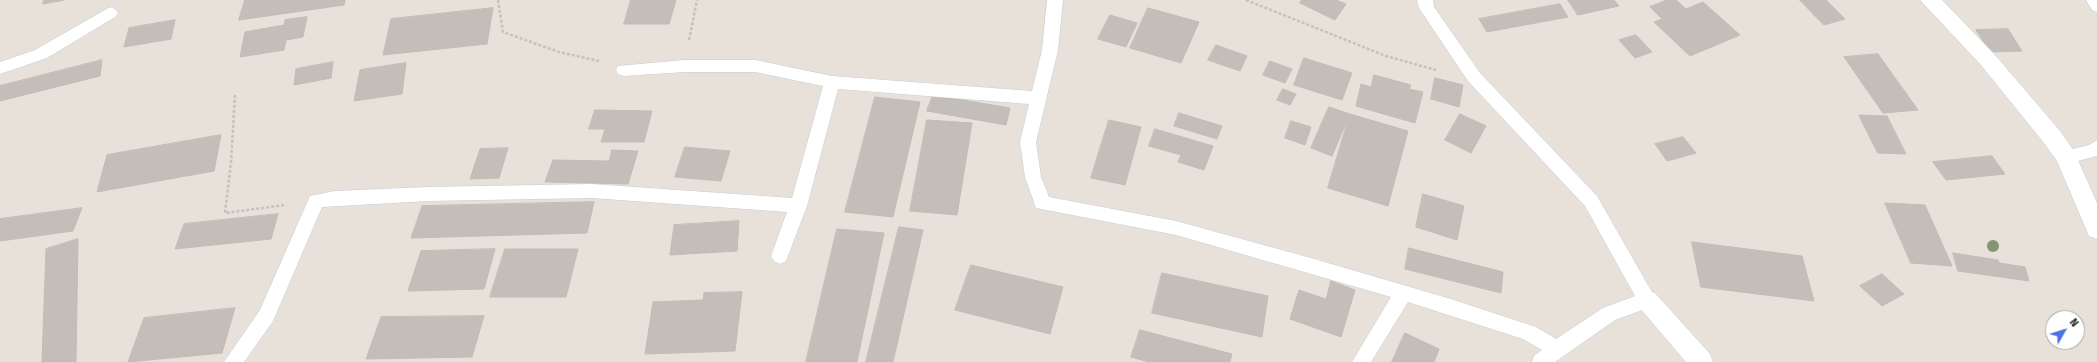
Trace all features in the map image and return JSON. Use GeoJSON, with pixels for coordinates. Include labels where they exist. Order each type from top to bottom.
{"type":"FeatureCollection","features":[{"type":"Feature","properties":{"kind":"street"},"geometry":{"type":"LineString","coordinates":[[1930,0],[1988,60],[2066,157],[2097,229]]}},
{"type":"Feature","properties":{"kind":"street"},"geometry":{"type":"LineString","coordinates":[[1647,300],[1702,362]]}},
{"type":"Feature","properties":{"kind":"lane"},"geometry":{"type":"LineString","coordinates":[[1055,0],[1050,50],[1028,142],[1033,177],[1042,203],[1176,228],[1404,293],[1529,333],[1557,349]]}},
{"type":"Feature","properties":{"kind":"lane"},"geometry":{"type":"LineString","coordinates":[[1424,0],[1427,8],[1474,77],[1591,201],[1647,300],[1609,314],[1557,349],[1541,362]]}},
{"type":"Feature","properties":{"kind":"lane"},"geometry":{"type":"LineString","coordinates":[[2094,0],[2097,6]]}},
{"type":"Feature","properties":{"kind":"lane"},"geometry":{"type":"LineString","coordinates":[[0,68],[41,54],[110,13]]}},
{"type":"Feature","properties":{"kind":"lane"},"geometry":{"type":"LineString","coordinates":[[624,70],[684,66],[755,66],[832,82],[1038,98]]}},
{"type":"Feature","properties":{"kind":"lane"},"geometry":{"type":"LineString","coordinates":[[780,256],[798,206],[832,82]]}},
{"type":"Feature","properties":{"kind":"lane"},"geometry":{"type":"LineString","coordinates":[[2066,157],[2094,150],[2097,147]]}},
{"type":"Feature","properties":{"kind":"lane"},"geometry":{"type":"LineString","coordinates":[[233,362],[267,315],[316,201],[335,198],[428,194],[592,191],[798,206]]}},
{"type":"Feature","properties":{"kind":"lane"},"geometry":{"type":"LineString","coordinates":[[1361,362],[1404,293]]}},
{"type":"Feature","properties":{"kind":"path"},"geometry":{"type":"LineString","coordinates":[[498,0],[503,32],[559,52],[613,64],[624,70]]}},
{"type":"Feature","properties":{"kind":"path"},"geometry":{"type":"LineString","coordinates":[[684,66],[697,0]]}},
{"type":"Feature","properties":{"kind":"path"},"geometry":{"type":"LineString","coordinates":[[1246,0],[1273,9],[1352,44],[1382,55],[1413,65],[1474,77]]}},
{"type":"Feature","properties":{"kind":"path"},"geometry":{"type":"LineString","coordinates":[[235,95],[231,162],[225,213],[316,201]]}},
{"type":"Feature","properties":{"kind":"building"},"geometry":{"type":"Polygon","coordinates":[[[44,0],[64,0],[43,4],[44,0]]]}},
{"type":"Feature","properties":{"kind":"building"},"geometry":{"type":"Polygon","coordinates":[[[245,0],[345,0],[344,5],[239,20],[245,0]]]}},
{"type":"Feature","properties":{"kind":"building"},"geometry":{"type":"Polygon","coordinates":[[[631,0],[676,0],[669,24],[624,24],[631,0]]]}},
{"type":"Feature","properties":{"kind":"building"},"geometry":{"type":"Polygon","coordinates":[[[1302,0],[1336,0],[1346,4],[1335,20],[1300,3],[1302,0]]]}},
{"type":"Feature","properties":{"kind":"building"},"geometry":{"type":"Polygon","coordinates":[[[1568,0],[1614,0],[1619,6],[1578,15],[1568,0]]]}},
{"type":"Feature","properties":{"kind":"building"},"geometry":{"type":"Polygon","coordinates":[[[1667,0],[1676,0],[1686,9],[1703,2],[1740,35],[1690,56],[1654,22],[1662,19],[1650,7],[1667,0]]]}},
{"type":"Feature","properties":{"kind":"building"},"geometry":{"type":"Polygon","coordinates":[[[1800,0],[1826,0],[1845,19],[1824,25],[1800,0]]]}},
{"type":"Feature","properties":{"kind":"building"},"geometry":{"type":"Polygon","coordinates":[[[1560,4],[1568,17],[1487,32],[1479,19],[1560,4]]]}},
{"type":"Feature","properties":{"kind":"building"},"geometry":{"type":"Polygon","coordinates":[[[493,8],[487,44],[383,55],[391,19],[493,8]]]}},
{"type":"Feature","properties":{"kind":"building"},"geometry":{"type":"Polygon","coordinates":[[[1148,8],[1199,22],[1181,63],[1130,48],[1148,8]]]}},
{"type":"Feature","properties":{"kind":"building"},"geometry":{"type":"Polygon","coordinates":[[[1110,15],[1137,23],[1126,47],[1098,39],[1110,15]]]}},
{"type":"Feature","properties":{"kind":"building"},"geometry":{"type":"Polygon","coordinates":[[[307,17],[303,37],[286,40],[284,50],[240,57],[245,32],[284,25],[285,20],[307,17]]]}},
{"type":"Feature","properties":{"kind":"building"},"geometry":{"type":"Polygon","coordinates":[[[175,20],[171,39],[124,47],[129,28],[175,20]]]}},
{"type":"Feature","properties":{"kind":"building"},"geometry":{"type":"Polygon","coordinates":[[[2008,29],[2022,51],[1990,52],[1976,30],[2008,29]]]}},
{"type":"Feature","properties":{"kind":"building"},"geometry":{"type":"Polygon","coordinates":[[[1636,35],[1652,52],[1635,58],[1619,40],[1636,35]]]}},
{"type":"Feature","properties":{"kind":"building"},"geometry":{"type":"Polygon","coordinates":[[[1216,45],[1247,56],[1240,71],[1208,60],[1216,45]]]}},
{"type":"Feature","properties":{"kind":"building"},"geometry":{"type":"Polygon","coordinates":[[[1878,54],[1918,110],[1883,113],[1844,57],[1878,54]]]}},
{"type":"Feature","properties":{"kind":"building"},"geometry":{"type":"Polygon","coordinates":[[[1304,58],[1352,73],[1342,100],[1294,85],[1304,58]]]}},
{"type":"Feature","properties":{"kind":"building"},"geometry":{"type":"Polygon","coordinates":[[[102,60],[100,76],[0,101],[0,86],[102,60]]]}},
{"type":"Feature","properties":{"kind":"building"},"geometry":{"type":"Polygon","coordinates":[[[1270,61],[1292,69],[1285,83],[1263,75],[1270,61]]]}},
{"type":"Feature","properties":{"kind":"building"},"geometry":{"type":"Polygon","coordinates":[[[333,62],[331,78],[294,85],[296,69],[333,62]]]}},
{"type":"Feature","properties":{"kind":"building"},"geometry":{"type":"Polygon","coordinates":[[[406,63],[402,94],[354,101],[360,70],[406,63]]]}},
{"type":"Feature","properties":{"kind":"building"},"geometry":{"type":"Polygon","coordinates":[[[1374,75],[1411,85],[1409,89],[1423,92],[1415,123],[1356,106],[1361,84],[1371,87],[1374,75]]]}},
{"type":"Feature","properties":{"kind":"building"},"geometry":{"type":"Polygon","coordinates":[[[1435,78],[1463,85],[1459,107],[1431,99],[1435,78]]]}},
{"type":"Feature","properties":{"kind":"building"},"geometry":{"type":"Polygon","coordinates":[[[1283,89],[1296,94],[1290,105],[1277,100],[1283,89]]]}},
{"type":"Feature","properties":{"kind":"building"},"geometry":{"type":"Polygon","coordinates":[[[933,95],[1010,108],[1006,125],[927,111],[933,95]]]}},
{"type":"Feature","properties":{"kind":"building"},"geometry":{"type":"Polygon","coordinates":[[[875,97],[920,102],[893,217],[845,212],[875,97]]]}},
{"type":"Feature","properties":{"kind":"building"},"geometry":{"type":"Polygon","coordinates":[[[1329,107],[1350,114],[1332,156],[1311,148],[1329,107]]]}},
{"type":"Feature","properties":{"kind":"building"},"geometry":{"type":"Polygon","coordinates":[[[595,110],[652,111],[644,142],[601,142],[605,129],[589,129],[595,110]]]}},
{"type":"Feature","properties":{"kind":"building"},"geometry":{"type":"Polygon","coordinates":[[[1179,113],[1222,126],[1217,139],[1174,126],[1179,113]]]}},
{"type":"Feature","properties":{"kind":"building"},"geometry":{"type":"Polygon","coordinates":[[[1350,114],[1408,131],[1388,206],[1328,188],[1350,114]]]}},
{"type":"Feature","properties":{"kind":"building"},"geometry":{"type":"Polygon","coordinates":[[[1460,114],[1486,126],[1471,153],[1445,140],[1460,114]]]}},
{"type":"Feature","properties":{"kind":"building"},"geometry":{"type":"Polygon","coordinates":[[[1859,115],[1887,116],[1906,154],[1878,153],[1859,115]]]}},
{"type":"Feature","properties":{"kind":"building"},"geometry":{"type":"Polygon","coordinates":[[[927,120],[972,123],[957,215],[910,211],[927,120]]]}},
{"type":"Feature","properties":{"kind":"building"},"geometry":{"type":"Polygon","coordinates":[[[1109,120],[1141,127],[1125,185],[1091,178],[1109,120]]]}},
{"type":"Feature","properties":{"kind":"building"},"geometry":{"type":"Polygon","coordinates":[[[1291,121],[1311,127],[1305,145],[1285,138],[1291,121]]]}},
{"type":"Feature","properties":{"kind":"building"},"geometry":{"type":"Polygon","coordinates":[[[1155,129],[1213,146],[1204,170],[1178,162],[1181,155],[1149,146],[1155,129]]]}},
{"type":"Feature","properties":{"kind":"building"},"geometry":{"type":"Polygon","coordinates":[[[221,135],[214,171],[97,192],[107,155],[221,135]]]}},
{"type":"Feature","properties":{"kind":"building"},"geometry":{"type":"Polygon","coordinates":[[[1683,137],[1696,153],[1667,161],[1655,144],[1683,137]]]}},
{"type":"Feature","properties":{"kind":"building"},"geometry":{"type":"Polygon","coordinates":[[[685,147],[730,151],[721,181],[675,177],[685,147]]]}},
{"type":"Feature","properties":{"kind":"building"},"geometry":{"type":"Polygon","coordinates":[[[508,148],[499,178],[470,179],[480,149],[508,148]]]}},
{"type":"Feature","properties":{"kind":"building"},"geometry":{"type":"Polygon","coordinates":[[[612,150],[638,151],[628,184],[545,182],[553,160],[609,161],[612,150]]]}},
{"type":"Feature","properties":{"kind":"building"},"geometry":{"type":"Polygon","coordinates":[[[1992,156],[2005,174],[1946,180],[1933,162],[1992,156]]]}},
{"type":"Feature","properties":{"kind":"building"},"geometry":{"type":"Polygon","coordinates":[[[1423,194],[1464,206],[1457,240],[1416,227],[1423,194]]]}},
{"type":"Feature","properties":{"kind":"building"},"geometry":{"type":"Polygon","coordinates":[[[594,202],[587,233],[411,238],[422,206],[594,202]]]}},
{"type":"Feature","properties":{"kind":"building"},"geometry":{"type":"Polygon","coordinates":[[[1885,203],[1925,205],[1952,266],[1911,263],[1885,203]]]}},
{"type":"Feature","properties":{"kind":"building"},"geometry":{"type":"Polygon","coordinates":[[[82,208],[73,231],[0,241],[0,219],[82,208]]]}},
{"type":"Feature","properties":{"kind":"building"},"geometry":{"type":"Polygon","coordinates":[[[278,214],[271,239],[175,249],[184,224],[278,214]]]}},
{"type":"Feature","properties":{"kind":"building"},"geometry":{"type":"Polygon","coordinates":[[[739,221],[737,251],[670,255],[674,225],[739,221]]]}},
{"type":"Feature","properties":{"kind":"building"},"geometry":{"type":"Polygon","coordinates":[[[899,227],[923,230],[893,362],[866,362],[899,227]]]}},
{"type":"Feature","properties":{"kind":"building"},"geometry":{"type":"Polygon","coordinates":[[[837,229],[884,233],[857,362],[806,362],[837,229]]]}},
{"type":"Feature","properties":{"kind":"building"},"geometry":{"type":"Polygon","coordinates":[[[78,239],[76,362],[42,362],[46,249],[78,239]]]}},
{"type":"Feature","properties":{"kind":"building"},"geometry":{"type":"Polygon","coordinates":[[[1692,242],[1802,256],[1814,301],[1701,287],[1692,242]]]}},
{"type":"Feature","properties":{"kind":"building"},"geometry":{"type":"Polygon","coordinates":[[[1409,248],[1503,272],[1501,293],[1405,269],[1409,248]]]}},
{"type":"Feature","properties":{"kind":"building"},"geometry":{"type":"Polygon","coordinates":[[[495,249],[484,289],[408,291],[421,251],[495,249]]]}},
{"type":"Feature","properties":{"kind":"building"},"geometry":{"type":"Polygon","coordinates":[[[505,249],[578,249],[566,297],[490,297],[505,249]]]}},
{"type":"Feature","properties":{"kind":"building"},"geometry":{"type":"Polygon","coordinates":[[[1953,253],[1998,260],[1999,263],[2025,267],[2029,281],[1958,271],[1953,253]]]}},
{"type":"Feature","properties":{"kind":"building"},"geometry":{"type":"Polygon","coordinates":[[[971,265],[1063,287],[1050,334],[955,310],[971,265]]]}},
{"type":"Feature","properties":{"kind":"building"},"geometry":{"type":"Polygon","coordinates":[[[1162,273],[1268,296],[1262,337],[1152,313],[1162,273]]]}},
{"type":"Feature","properties":{"kind":"building"},"geometry":{"type":"Polygon","coordinates":[[[1882,274],[1904,294],[1882,306],[1860,286],[1882,274]]]}},
{"type":"Feature","properties":{"kind":"building"},"geometry":{"type":"Polygon","coordinates":[[[1331,281],[1355,290],[1341,337],[1290,319],[1299,290],[1326,299],[1331,281]]]}},
{"type":"Feature","properties":{"kind":"building"},"geometry":{"type":"Polygon","coordinates":[[[742,292],[735,351],[645,354],[653,302],[703,300],[704,293],[742,292]]]}},
{"type":"Feature","properties":{"kind":"building"},"geometry":{"type":"Polygon","coordinates":[[[235,308],[222,353],[128,362],[144,318],[235,308]]]}},
{"type":"Feature","properties":{"kind":"building"},"geometry":{"type":"Polygon","coordinates":[[[484,316],[472,357],[366,359],[381,317],[484,316]]]}},
{"type":"Feature","properties":{"kind":"building"},"geometry":{"type":"Polygon","coordinates":[[[1140,330],[1232,354],[1230,362],[1149,362],[1131,357],[1140,330]]]}},
{"type":"Feature","properties":{"kind":"building"},"geometry":{"type":"Polygon","coordinates":[[[1405,333],[1439,349],[1434,362],[1392,362],[1405,333]]]}}]}
